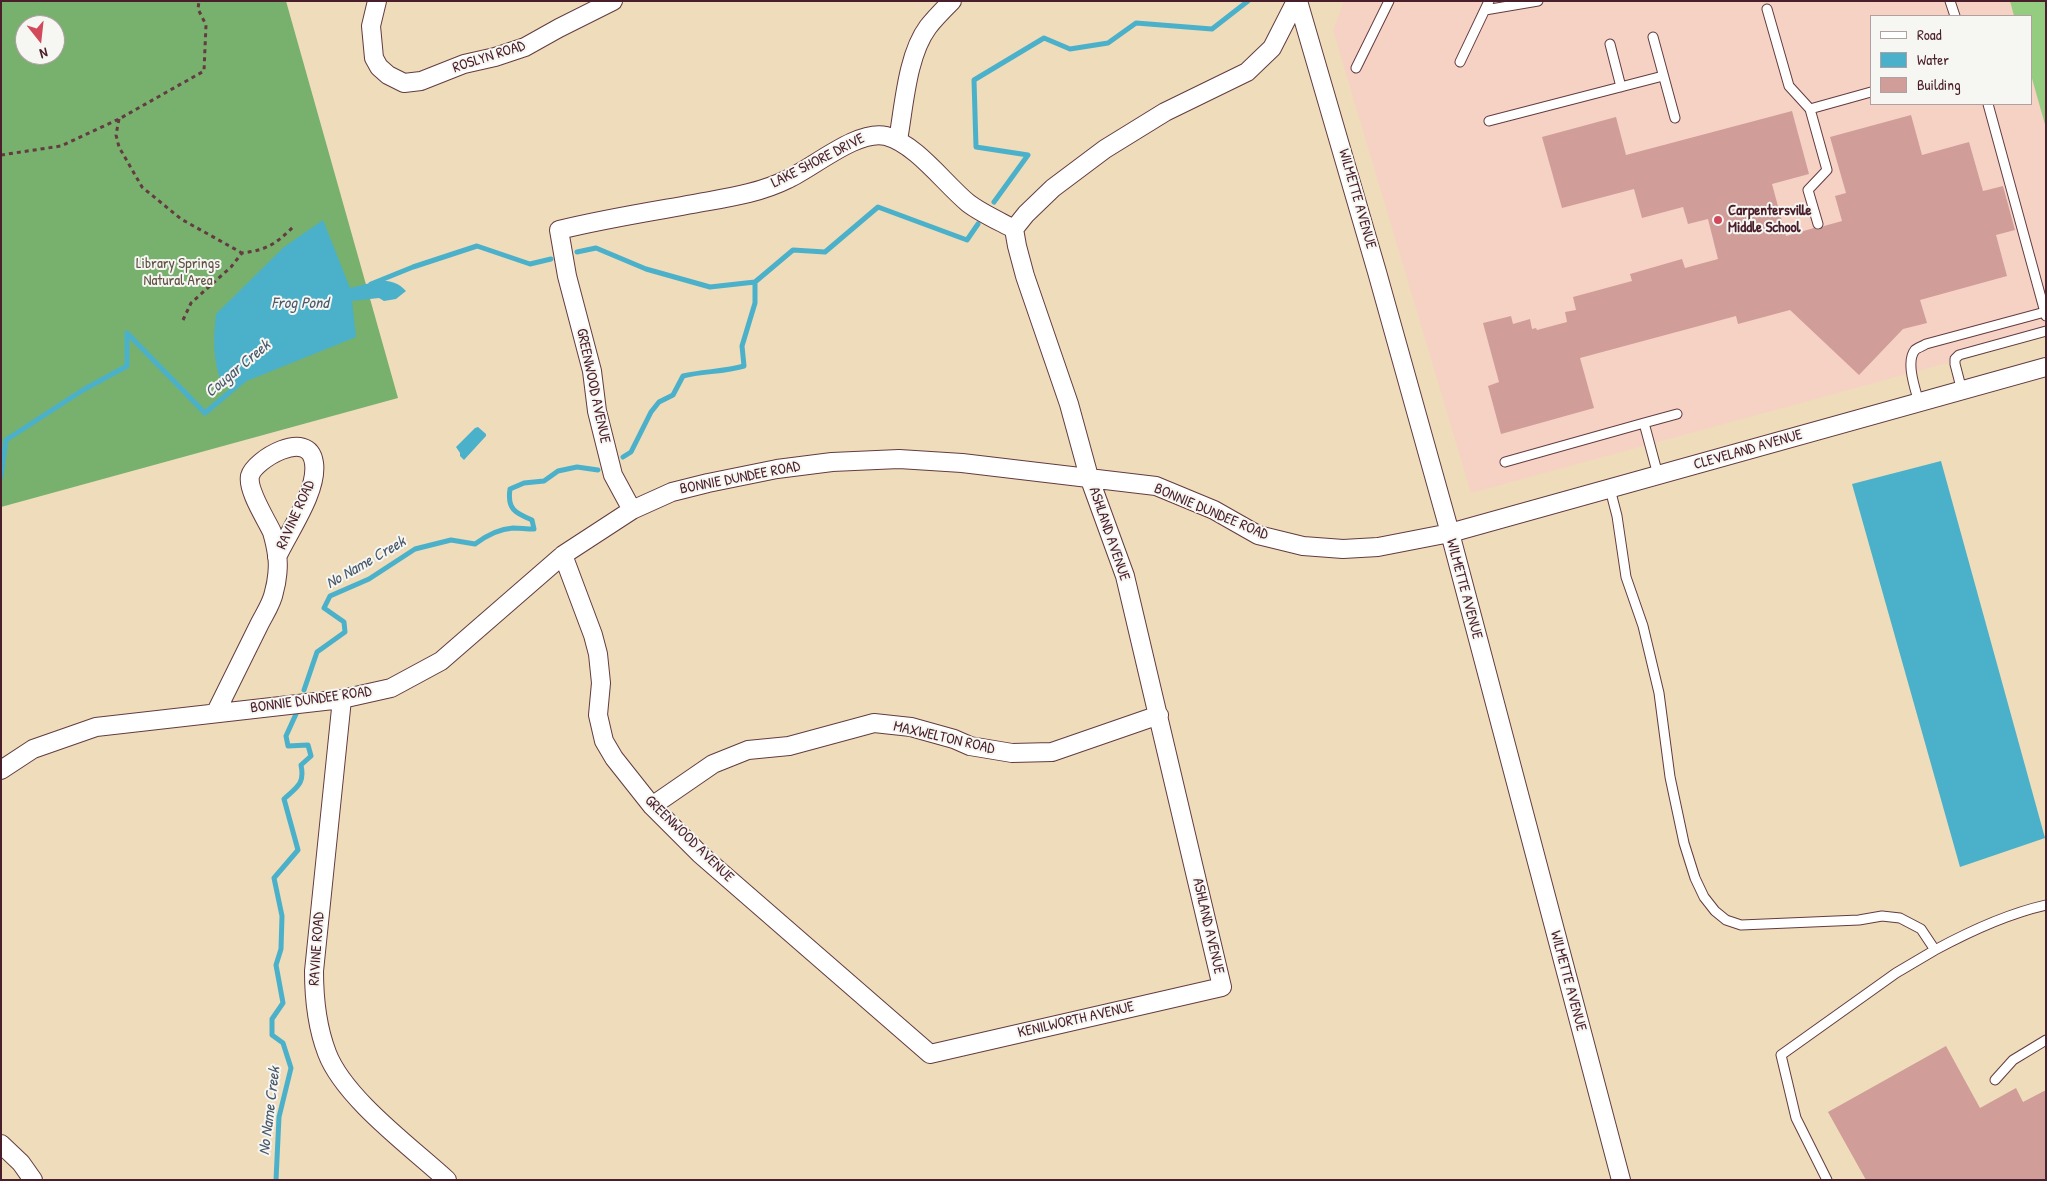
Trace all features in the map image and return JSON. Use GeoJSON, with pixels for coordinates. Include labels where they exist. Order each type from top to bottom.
{"type":"FeatureCollection","features":[{"type":"Feature","properties":{"kind":"street","name":"ROSLYN ROAD"},"geometry":{"type":"LineString","coordinates":[[377,1],[370,26],[374,58],[379,67],[388,75],[404,83],[421,81],[464,64],[518,50],[613,1]]}},
{"type":"Feature","properties":{"kind":"street"},"geometry":{"type":"LineString","coordinates":[[952,1],[927,28],[917,49],[910,74],[898,140],[940,174],[969,204],[1014,229],[1026,214],[1053,188],[1105,149],[1165,112],[1247,72],[1272,48],[1297,1]]}},
{"type":"Feature","properties":{"kind":"street","name":"WILMETTE AVENUE"},"geometry":{"type":"LineString","coordinates":[[1297,1],[1369,243],[1450,533],[1621,1180]]}},
{"type":"Feature","properties":{"kind":"street","name":"LAKE SHORE DRIVE"},"geometry":{"type":"LineString","coordinates":[[559,230],[594,221],[750,194],[787,180],[852,142],[868,135],[885,136],[898,140]]}},
{"type":"Feature","properties":{"kind":"street","name":"ASHLAND AVENUE"},"geometry":{"type":"LineString","coordinates":[[1014,229],[1025,276],[1069,404],[1089,477],[1125,576],[1222,987]]}},
{"type":"Feature","properties":{"kind":"street","name":"GREENWOOD AVENUE"},"geometry":{"type":"LineString","coordinates":[[559,230],[567,276],[592,371],[597,411],[613,475],[632,510]]}},
{"type":"Feature","properties":{"kind":"street","name":"CLEVELAND AVENUE"},"geometry":{"type":"LineString","coordinates":[[1450,533],[2046,367]]}},
{"type":"Feature","properties":{"kind":"street","name":"RAVINE ROAD"},"geometry":{"type":"LineString","coordinates":[[216,712],[274,594],[277,557],[273,534],[252,489],[250,476],[257,465],[287,448],[304,447],[310,452],[314,460],[315,472],[312,487],[277,557]]}},
{"type":"Feature","properties":{"kind":"street","name":"BONNIE DUNDEE ROAD"},"geometry":{"type":"LineString","coordinates":[[1,770],[33,749],[96,727],[342,699],[391,688],[417,676],[441,661],[563,555],[632,510],[672,492],[708,482],[777,469],[832,462],[899,459],[962,463],[1156,486],[1214,510],[1258,535],[1303,546],[1342,549],[1378,547],[1450,533]]}},
{"type":"Feature","properties":{"kind":"street","name":"GREENWOOD AVENUE"},"geometry":{"type":"LineString","coordinates":[[563,555],[593,634],[598,654],[601,683],[598,715],[604,741],[614,758],[652,806],[700,854],[930,1054]]}},
{"type":"Feature","properties":{"kind":"street","name":"RAVINE ROAD"},"geometry":{"type":"LineString","coordinates":[[342,699],[314,971],[314,1002],[327,1054],[344,1084],[370,1111],[447,1180]]}},
{"type":"Feature","properties":{"kind":"street","name":"MAXWELTON ROAD"},"geometry":{"type":"LineString","coordinates":[[652,806],[714,764],[748,750],[789,746],[874,723],[911,727],[954,739],[970,746],[1012,753],[1052,752],[1159,714]]}},
{"type":"Feature","properties":{"kind":"street","name":"KENILWORTH AVENUE"},"geometry":{"type":"LineString","coordinates":[[930,1054],[1222,987]]}},
{"type":"Feature","properties":{"kind":"street"},"geometry":{"type":"LineString","coordinates":[[1,1144],[21,1163],[33,1180]]}},
{"type":"Feature","properties":{"kind":"lane"},"geometry":{"type":"LineString","coordinates":[[1356,68],[1389,1]]}},
{"type":"Feature","properties":{"kind":"lane"},"geometry":{"type":"LineString","coordinates":[[1460,62],[1487,6],[1538,1]]}},
{"type":"Feature","properties":{"kind":"lane"},"geometry":{"type":"LineString","coordinates":[[1950,1],[1955,15]]}},
{"type":"Feature","properties":{"kind":"lane"},"geometry":{"type":"LineString","coordinates":[[1767,9],[1789,86],[1810,109],[1827,170],[1808,190],[1818,224]]}},
{"type":"Feature","properties":{"kind":"lane"},"geometry":{"type":"LineString","coordinates":[[1653,37],[1675,118]]}},
{"type":"Feature","properties":{"kind":"lane"},"geometry":{"type":"LineString","coordinates":[[1610,44],[1621,86]]}},
{"type":"Feature","properties":{"kind":"lane"},"geometry":{"type":"LineString","coordinates":[[1490,121],[1663,76]]}},
{"type":"Feature","properties":{"kind":"lane"},"geometry":{"type":"LineString","coordinates":[[1810,109],[1870,92]]}},
{"type":"Feature","properties":{"kind":"lane"},"geometry":{"type":"LineString","coordinates":[[1919,403],[1911,369],[1911,358],[1915,350],[1926,344],[2045,314],[1988,105]]}},
{"type":"Feature","properties":{"kind":"lane"},"geometry":{"type":"LineString","coordinates":[[1962,391],[1955,364],[1955,359],[1959,355],[2046,331]]}},
{"type":"Feature","properties":{"kind":"lane"},"geometry":{"type":"LineString","coordinates":[[1505,462],[1677,414]]}},
{"type":"Feature","properties":{"kind":"lane"},"geometry":{"type":"LineString","coordinates":[[1644,423],[1658,475]]}},
{"type":"Feature","properties":{"kind":"lane"},"geometry":{"type":"LineString","coordinates":[[1610,489],[1617,516],[1626,577],[1643,626],[1659,693],[1670,777],[1684,843],[1695,878],[1710,904],[1726,920],[1741,925],[1859,920],[1882,916],[1900,918],[1921,929],[1935,950]]}},
{"type":"Feature","properties":{"kind":"lane"},"geometry":{"type":"LineString","coordinates":[[1827,1180],[1796,1118],[1781,1055],[1896,973],[1970,930],[2032,908],[2046,905]]}},
{"type":"Feature","properties":{"kind":"lane"},"geometry":{"type":"LineString","coordinates":[[1994,1080],[2013,1060],[2046,1040]]}},
{"type":"Feature","properties":{"kind":"path"},"geometry":{"type":"LineString","coordinates":[[1,155],[61,146],[119,119],[204,71],[206,25],[198,9],[199,1]]}},
{"type":"Feature","properties":{"kind":"path"},"geometry":{"type":"LineString","coordinates":[[119,119],[116,135],[119,147],[142,187],[181,220],[242,253],[262,250],[276,243],[295,225]]}},
{"type":"Feature","properties":{"kind":"path"},"geometry":{"type":"LineString","coordinates":[[183,320],[191,303],[231,267],[242,253]]}},
{"type":"Feature","properties":{"kind":"shaded area","name":"Carpentersville Middle School"},"geometry":{"type":"Polygon","coordinates":[[[1344,1],[2046,1],[2046,336],[1471,493],[1333,30],[1344,1]]]}},
{"type":"Feature","properties":{"kind":"green space","name":"Library Springs Natural Area"},"geometry":{"type":"Polygon","coordinates":[[[1,1],[286,1],[398,398],[1,507],[1,1]]]}},
{"type":"Feature","properties":{"kind":"green space"},"geometry":{"type":"Polygon","coordinates":[[[2010,1],[2046,1],[2046,128],[2032,79],[2032,15],[2014,15],[2010,1]]]}},
{"type":"Feature","properties":{"kind":"water","name":"Frog Pond"},"geometry":{"type":"Polygon","coordinates":[[[323,220],[350,288],[372,282],[387,281],[393,282],[406,291],[396,299],[384,301],[379,298],[352,301],[356,337],[232,387],[222,386],[214,350],[216,314],[284,247],[323,220]]]}},
{"type":"Feature","properties":{"kind":"water"},"geometry":{"type":"Polygon","coordinates":[[[478,427],[486,436],[464,460],[456,447],[478,427]]]}},
{"type":"Feature","properties":{"kind":"water"},"geometry":{"type":"Polygon","coordinates":[[[1941,461],[2045,838],[1960,867],[1852,484],[1941,461]]]}},
{"type":"Feature","properties":{"kind":"building"},"geometry":{"type":"Polygon","coordinates":[[[1792,111],[1809,174],[1772,184],[1786,236],[1814,228],[1819,230],[1824,226],[1842,221],[1835,196],[1846,193],[1830,137],[1911,115],[1922,155],[1969,142],[1983,191],[2003,186],[2015,230],[1996,235],[2007,276],[1920,300],[1927,323],[1903,329],[1859,375],[1790,310],[1738,324],[1736,316],[1580,358],[1594,408],[1501,434],[1488,386],[1499,382],[1483,323],[1511,316],[1513,324],[1530,319],[1532,329],[1536,328],[1537,330],[1567,322],[1565,312],[1576,310],[1573,297],[1632,281],[1630,274],[1682,259],[1685,268],[1718,259],[1708,219],[1688,224],[1683,207],[1642,218],[1634,189],[1562,208],[1542,137],[1616,117],[1626,155],[1792,111]]]}},
{"type":"Feature","properties":{"kind":"building"},"geometry":{"type":"Polygon","coordinates":[[[1946,1046],[1980,1108],[2016,1088],[2023,1102],[2046,1090],[2046,1180],[1866,1180],[1828,1112],[1946,1046]]]}},
{"type":"Feature","properties":{"kind":"waterway"},"geometry":{"type":"LineString","coordinates":[[994,202],[1028,155],[976,147],[974,80],[1044,38],[1070,49],[1108,43],[1136,23],[1212,29],[1248,1]]}},
{"type":"Feature","properties":{"kind":"waterway"},"geometry":{"type":"LineString","coordinates":[[577,252],[596,248],[646,269],[710,287],[755,282],[793,250],[825,252],[878,207],[967,240],[978,224]]}},
{"type":"Feature","properties":{"kind":"waterway","name":"Cougar Creek"},"geometry":{"type":"LineString","coordinates":[[371,284],[413,267],[477,246],[530,264],[551,259]]}},
{"type":"Feature","properties":{"kind":"waterway","name":"No Name Creek"},"geometry":{"type":"LineString","coordinates":[[623,457],[631,452],[651,412],[659,402],[673,395],[683,376],[744,366],[742,346],[755,303],[755,282]]}},
{"type":"Feature","properties":{"kind":"waterway","name":"Cougar Creek"},"geometry":{"type":"LineString","coordinates":[[1,477],[6,440],[83,390],[127,366],[127,333],[205,413],[245,379]]}},
{"type":"Feature","properties":{"kind":"waterway","name":"No Name Creek"},"geometry":{"type":"LineString","coordinates":[[304,690],[317,652],[345,632],[344,622],[324,608],[330,596],[369,579],[415,549],[451,540],[475,544],[498,531],[513,528],[534,529],[532,520],[521,515],[511,506],[510,489],[524,483],[544,481],[558,471],[577,467],[598,470]]}},
{"type":"Feature","properties":{"kind":"waterway","name":"No Name Creek"},"geometry":{"type":"LineString","coordinates":[[276,1180],[279,1117],[291,1068],[283,1043],[272,1035],[272,1019],[283,1003],[276,965],[281,949],[282,916],[274,878],[298,850],[284,799],[299,785],[302,777],[301,765],[311,756],[308,745],[288,746],[286,736],[296,714]]}},
{"type":"Feature","properties":{"kind":"place","name":"Carpentersville Middle School"},"geometry":{"type":"Point","coordinates":[1718,220]}}]}
